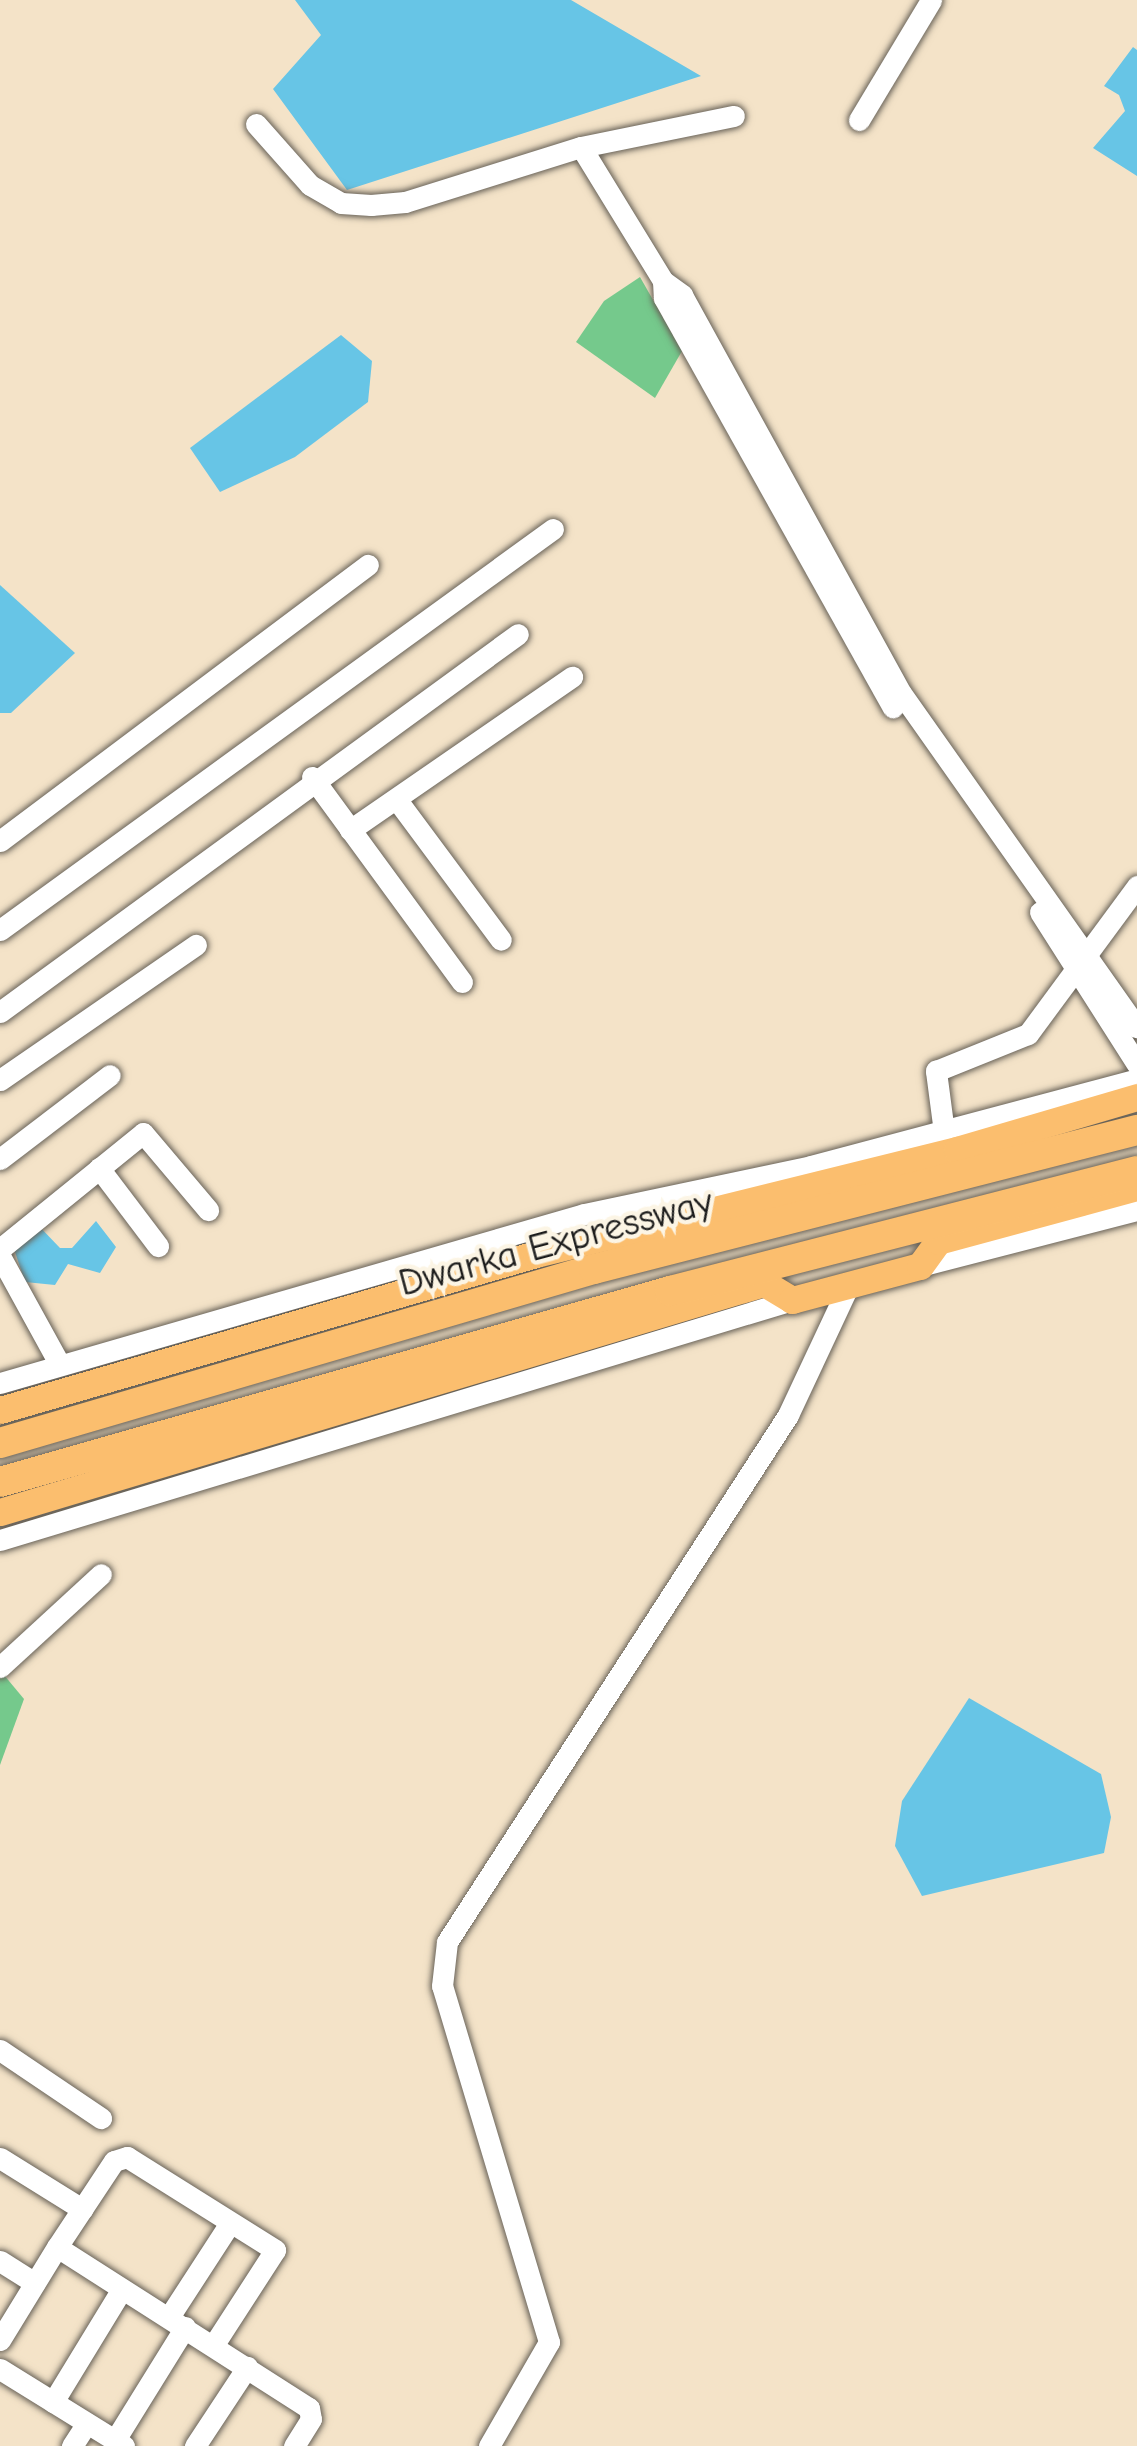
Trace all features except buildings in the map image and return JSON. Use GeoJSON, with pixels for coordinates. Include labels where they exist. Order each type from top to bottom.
{"type":"FeatureCollection","features":[{"type":"Feature","properties":{"kind":"highway","name":"Dwarka Expressway"},"geometry":{"type":"LineString","coordinates":[[0,1443],[594,1270],[1137,1130]]}},
{"type":"Feature","properties":{"kind":"highway","name":"Dwarka Expressway"},"geometry":{"type":"LineString","coordinates":[[0,1482],[670,1291],[1137,1172]]}},
{"type":"Feature","properties":{"kind":"main road"},"geometry":{"type":"LineString","coordinates":[[0,1410],[536,1254],[1137,1097]]}},
{"type":"Feature","properties":{"kind":"main road"},"geometry":{"type":"LineString","coordinates":[[0,1512],[764,1283],[792,1300],[920,1266],[938,1240],[1137,1187]]}},
{"type":"Feature","properties":{"kind":"street"},"geometry":{"type":"LineString","coordinates":[[859,120],[931,0]]}},
{"type":"Feature","properties":{"kind":"street"},"geometry":{"type":"LineString","coordinates":[[256,124],[310,185],[356,204],[405,202],[581,147],[734,116]]}},
{"type":"Feature","properties":{"kind":"street"},"geometry":{"type":"LineString","coordinates":[[581,147],[663,281],[682,295],[805,534],[951,772],[1137,1027]]}},
{"type":"Feature","properties":{"kind":"street"},"geometry":{"type":"LineString","coordinates":[[0,930],[553,529]]}},
{"type":"Feature","properties":{"kind":"street"},"geometry":{"type":"LineString","coordinates":[[0,841],[368,565]]}},
{"type":"Feature","properties":{"kind":"street"},"geometry":{"type":"LineString","coordinates":[[0,1012],[312,778],[518,634]]}},
{"type":"Feature","properties":{"kind":"street"},"geometry":{"type":"LineString","coordinates":[[350,830],[572,677]]}},
{"type":"Feature","properties":{"kind":"street"},"geometry":{"type":"LineString","coordinates":[[312,778],[462,982]]}},
{"type":"Feature","properties":{"kind":"street"},"geometry":{"type":"LineString","coordinates":[[397,800],[501,940]]}},
{"type":"Feature","properties":{"kind":"street"},"geometry":{"type":"LineString","coordinates":[[944,1132],[936,1071],[1028,1034],[1137,886]]}},
{"type":"Feature","properties":{"kind":"street"},"geometry":{"type":"LineString","coordinates":[[0,1080],[196,945]]}},
{"type":"Feature","properties":{"kind":"street"},"geometry":{"type":"LineString","coordinates":[[1086,961],[1137,1064]]}},
{"type":"Feature","properties":{"kind":"street"},"geometry":{"type":"LineString","coordinates":[[0,1159],[110,1075]]}},
{"type":"Feature","properties":{"kind":"street"},"geometry":{"type":"LineString","coordinates":[[0,1383],[584,1214],[944,1132],[1137,1079]]}},
{"type":"Feature","properties":{"kind":"street"},"geometry":{"type":"LineString","coordinates":[[60,1366],[2,1259],[143,1133],[208,1210]]}},
{"type":"Feature","properties":{"kind":"street"},"geometry":{"type":"LineString","coordinates":[[99,1168],[158,1246]]}},
{"type":"Feature","properties":{"kind":"street"},"geometry":{"type":"LineString","coordinates":[[920,1266],[1137,1210]]}},
{"type":"Feature","properties":{"kind":"street"},"geometry":{"type":"LineString","coordinates":[[489,2446],[549,2342],[442,1986],[447,1942],[788,1415],[849,1285]]}},
{"type":"Feature","properties":{"kind":"street"},"geometry":{"type":"LineString","coordinates":[[0,1540],[792,1300]]}},
{"type":"Feature","properties":{"kind":"street"},"geometry":{"type":"LineString","coordinates":[[0,1666],[101,1574]]}},
{"type":"Feature","properties":{"kind":"street"},"geometry":{"type":"LineString","coordinates":[[0,2050],[101,2118]]}},
{"type":"Feature","properties":{"kind":"street"},"geometry":{"type":"LineString","coordinates":[[0,2340],[114,2161],[127,2157],[276,2252],[213,2346]]}},
{"type":"Feature","properties":{"kind":"street"},"geometry":{"type":"LineString","coordinates":[[0,2158],[82,2209]]}},
{"type":"Feature","properties":{"kind":"street"},"geometry":{"type":"LineString","coordinates":[[0,2369],[120,2443],[230,2223]]}},
{"type":"Feature","properties":{"kind":"street"},"geometry":{"type":"LineString","coordinates":[[57,2248],[312,2411],[294,2446]]}},
{"type":"Feature","properties":{"kind":"street"},"geometry":{"type":"LineString","coordinates":[[0,2261],[34,2283]]}},
{"type":"Feature","properties":{"kind":"street"},"geometry":{"type":"LineString","coordinates":[[53,2402],[122,2289]]}},
{"type":"Feature","properties":{"kind":"street"},"geometry":{"type":"LineString","coordinates":[[195,2446],[247,2367]]}},
{"type":"Feature","properties":{"kind":"street"},"geometry":{"type":"LineString","coordinates":[[72,2446],[87,2423]]}},
{"type":"Feature","properties":{"kind":"green space"},"geometry":{"type":"Polygon","coordinates":[[[640,277],[682,351],[655,398],[576,342],[604,301],[640,277]]]}},
{"type":"Feature","properties":{"kind":"green space"},"geometry":{"type":"Polygon","coordinates":[[[4,1675],[24,1699],[0,1765],[0,1677],[4,1675]]]}},
{"type":"Feature","properties":{"kind":"water"},"geometry":{"type":"Polygon","coordinates":[[[295,0],[571,0],[701,76],[347,190],[273,89],[321,35],[295,0]]]}},
{"type":"Feature","properties":{"kind":"water"},"geometry":{"type":"Polygon","coordinates":[[[1133,47],[1137,50],[1137,176],[1093,148],[1125,111],[1119,95],[1104,86],[1133,47]]]}},
{"type":"Feature","properties":{"kind":"water"},"geometry":{"type":"Polygon","coordinates":[[[341,335],[372,361],[368,402],[295,457],[220,492],[190,448],[341,335]]]}},
{"type":"Feature","properties":{"kind":"water"},"geometry":{"type":"Polygon","coordinates":[[[0,585],[75,653],[11,713],[0,713],[0,585]]]}},
{"type":"Feature","properties":{"kind":"water"},"geometry":{"type":"Polygon","coordinates":[[[96,1221],[116,1247],[100,1273],[68,1264],[55,1285],[25,1282],[12,1243],[37,1224],[60,1248],[72,1248],[96,1221]]]}},
{"type":"Feature","properties":{"kind":"water"},"geometry":{"type":"Polygon","coordinates":[[[969,1698],[1101,1774],[1111,1817],[1104,1853],[922,1896],[895,1846],[902,1801],[969,1698]]]}}]}
